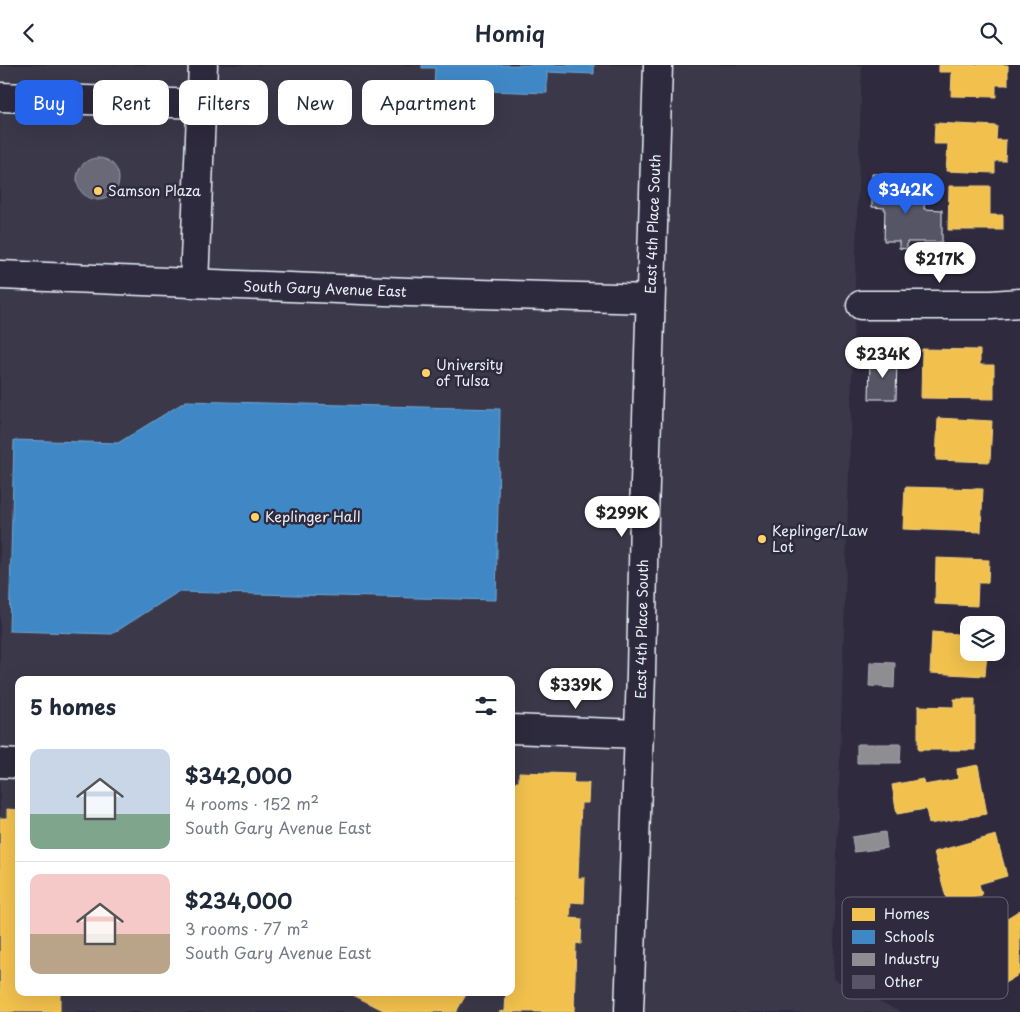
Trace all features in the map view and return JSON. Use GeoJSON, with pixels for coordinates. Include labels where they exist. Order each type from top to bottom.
{"type":"FeatureCollection","features":[{"type":"Feature","properties":{"kind":"street"},"geometry":{"type":"LineString","coordinates":[[202,80],[203,65]]}},
{"type":"Feature","properties":{"kind":"street","name":"East 4th Place South"},"geometry":{"type":"LineString","coordinates":[[629,1012],[658,65]]}},
{"type":"Feature","properties":{"kind":"street"},"geometry":{"type":"LineString","coordinates":[[0,97],[179,104]]}},
{"type":"Feature","properties":{"kind":"street"},"geometry":{"type":"LineString","coordinates":[[194,283],[200,125]]}},
{"type":"Feature","properties":{"kind":"street","name":"South Gary Avenue East"},"geometry":{"type":"LineString","coordinates":[[0,275],[650,299]]}},
{"type":"Feature","properties":{"kind":"street"},"geometry":{"type":"LineString","coordinates":[[862,305],[991,305],[1020,303]]}},
{"type":"Feature","properties":{"kind":"street"},"geometry":{"type":"LineString","coordinates":[[515,729],[639,734]]}},
{"type":"Feature","properties":{"kind":"street"},"geometry":{"type":"LineString","coordinates":[[0,763],[15,764]]}},
{"type":"Feature","properties":{"kind":"shaded area","name":"University of Tulsa"},"geometry":{"type":"Polygon","coordinates":[[[0,65],[862,65],[833,979],[842,983],[842,999],[875,999],[902,1012],[0,1012],[0,65]]]}},
{"type":"Feature","properties":{"kind":"water"},"geometry":{"type":"Polygon","coordinates":[[[102,158],[110,161],[116,167],[119,179],[116,191],[110,197],[94,200],[86,197],[80,191],[77,175],[80,167],[86,161],[102,158]]]}},
{"type":"Feature","properties":{"kind":"building: Homes"},"geometry":{"type":"Polygon","coordinates":[[[939,65],[1008,65],[1008,85],[996,85],[996,97],[951,96],[952,72],[939,72],[939,65]]]}},
{"type":"Feature","properties":{"kind":"building: Homes"},"geometry":{"type":"Polygon","coordinates":[[[935,123],[997,126],[996,140],[1006,140],[1005,161],[995,161],[995,173],[946,171],[948,144],[934,144],[935,123]]]}},
{"type":"Feature","properties":{"kind":"building: Homes"},"geometry":{"type":"Polygon","coordinates":[[[949,186],[990,186],[990,215],[1003,215],[1003,230],[948,230],[949,186]]]}},
{"type":"Feature","properties":{"kind":"building: Homes"},"geometry":{"type":"Polygon","coordinates":[[[922,349],[980,350],[980,365],[994,365],[994,399],[921,398],[922,349]]]}},
{"type":"Feature","properties":{"kind":"building: Homes"},"geometry":{"type":"Polygon","coordinates":[[[938,418],[992,421],[990,462],[936,460],[938,418]]]}},
{"type":"Feature","properties":{"kind":"building: Homes"},"geometry":{"type":"Polygon","coordinates":[[[905,487],[983,489],[981,532],[903,529],[905,487]]]}},
{"type":"Feature","properties":{"kind":"building: Homes"},"geometry":{"type":"Polygon","coordinates":[[[936,558],[989,560],[988,583],[978,583],[977,606],[935,604],[936,558]]]}},
{"type":"Feature","properties":{"kind":"building: Homes"},"geometry":{"type":"Polygon","coordinates":[[[932,632],[960,634],[960,661],[986,661],[985,676],[930,673],[932,632]]]}},
{"type":"Feature","properties":{"kind":"building: Homes"},"geometry":{"type":"Polygon","coordinates":[[[954,699],[975,699],[975,750],[918,750],[918,706],[954,707],[954,699]]]}},
{"type":"Feature","properties":{"kind":"building: Homes"},"geometry":{"type":"Polygon","coordinates":[[[978,765],[987,814],[929,824],[926,809],[897,814],[892,785],[923,779],[924,785],[958,779],[957,769],[978,765]]]}},
{"type":"Feature","properties":{"kind":"building: Homes"},"geometry":{"type":"Polygon","coordinates":[[[519,772],[574,774],[573,783],[589,783],[588,803],[581,803],[578,878],[585,878],[584,903],[571,902],[570,918],[582,919],[581,944],[576,943],[574,1012],[499,1012],[505,1011],[506,996],[515,996],[515,782],[519,782],[519,772]]]}},
{"type":"Feature","properties":{"kind":"building: Homes"},"geometry":{"type":"Polygon","coordinates":[[[7,809],[15,810],[15,996],[60,996],[60,1012],[0,1012],[0,818],[7,818],[7,809]]]}},
{"type":"Feature","properties":{"kind":"building: Homes"},"geometry":{"type":"Polygon","coordinates":[[[996,835],[1007,876],[979,884],[982,895],[975,897],[946,897],[934,852],[996,835]]]}},
{"type":"Feature","properties":{"kind":"building: Homes"},"geometry":{"type":"Polygon","coordinates":[[[1020,910],[1020,974],[1008,981],[1008,917],[1020,910]]]}},
{"type":"Feature","properties":{"kind":"building: Homes"},"geometry":{"type":"Polygon","coordinates":[[[355,996],[465,996],[456,1012],[387,1012],[355,996]]]}},
{"type":"Feature","properties":{"kind":"building: Schools"},"geometry":{"type":"Polygon","coordinates":[[[422,65],[594,65],[594,74],[547,72],[547,93],[494,91],[494,80],[434,80],[435,68],[422,68],[422,65]]]}},
{"type":"Feature","properties":{"kind":"building: Schools","name":"Keplinger Hall"},"geometry":{"type":"Polygon","coordinates":[[[186,401],[500,409],[496,600],[178,592],[112,634],[9,631],[14,440],[118,443],[186,401]]]}},
{"type":"Feature","properties":{"kind":"building: Industry"},"geometry":{"type":"Polygon","coordinates":[[[870,662],[895,663],[894,688],[869,686],[870,662]]]}},
{"type":"Feature","properties":{"kind":"building: Industry"},"geometry":{"type":"Polygon","coordinates":[[[857,744],[901,744],[900,763],[857,763],[857,744]]]}},
{"type":"Feature","properties":{"kind":"building: Industry"},"geometry":{"type":"Polygon","coordinates":[[[885,832],[887,848],[854,852],[852,837],[885,832]]]}},
{"type":"Feature","properties":{"kind":"building: Other"},"geometry":{"type":"Polygon","coordinates":[[[872,174],[890,174],[889,196],[925,196],[924,209],[942,210],[942,242],[907,242],[907,249],[899,248],[899,241],[884,241],[885,208],[872,207],[872,174]]]}},
{"type":"Feature","properties":{"kind":"building: Other"},"geometry":{"type":"Polygon","coordinates":[[[870,360],[897,360],[896,399],[869,399],[870,360]]]}},
{"type":"Feature","properties":{"kind":"place","name":"Samson Plaza"},"geometry":{"type":"Point","coordinates":[98,191]}},
{"type":"Feature","properties":{"kind":"place","name":"University of Tulsa"},"geometry":{"type":"Point","coordinates":[426,373]}},
{"type":"Feature","properties":{"kind":"place","name":"Keplinger Hall"},"geometry":{"type":"Point","coordinates":[255,517]}},
{"type":"Feature","properties":{"kind":"place","name":"Keplinger/Law Lot"},"geometry":{"type":"Point","coordinates":[762,539]}}]}
